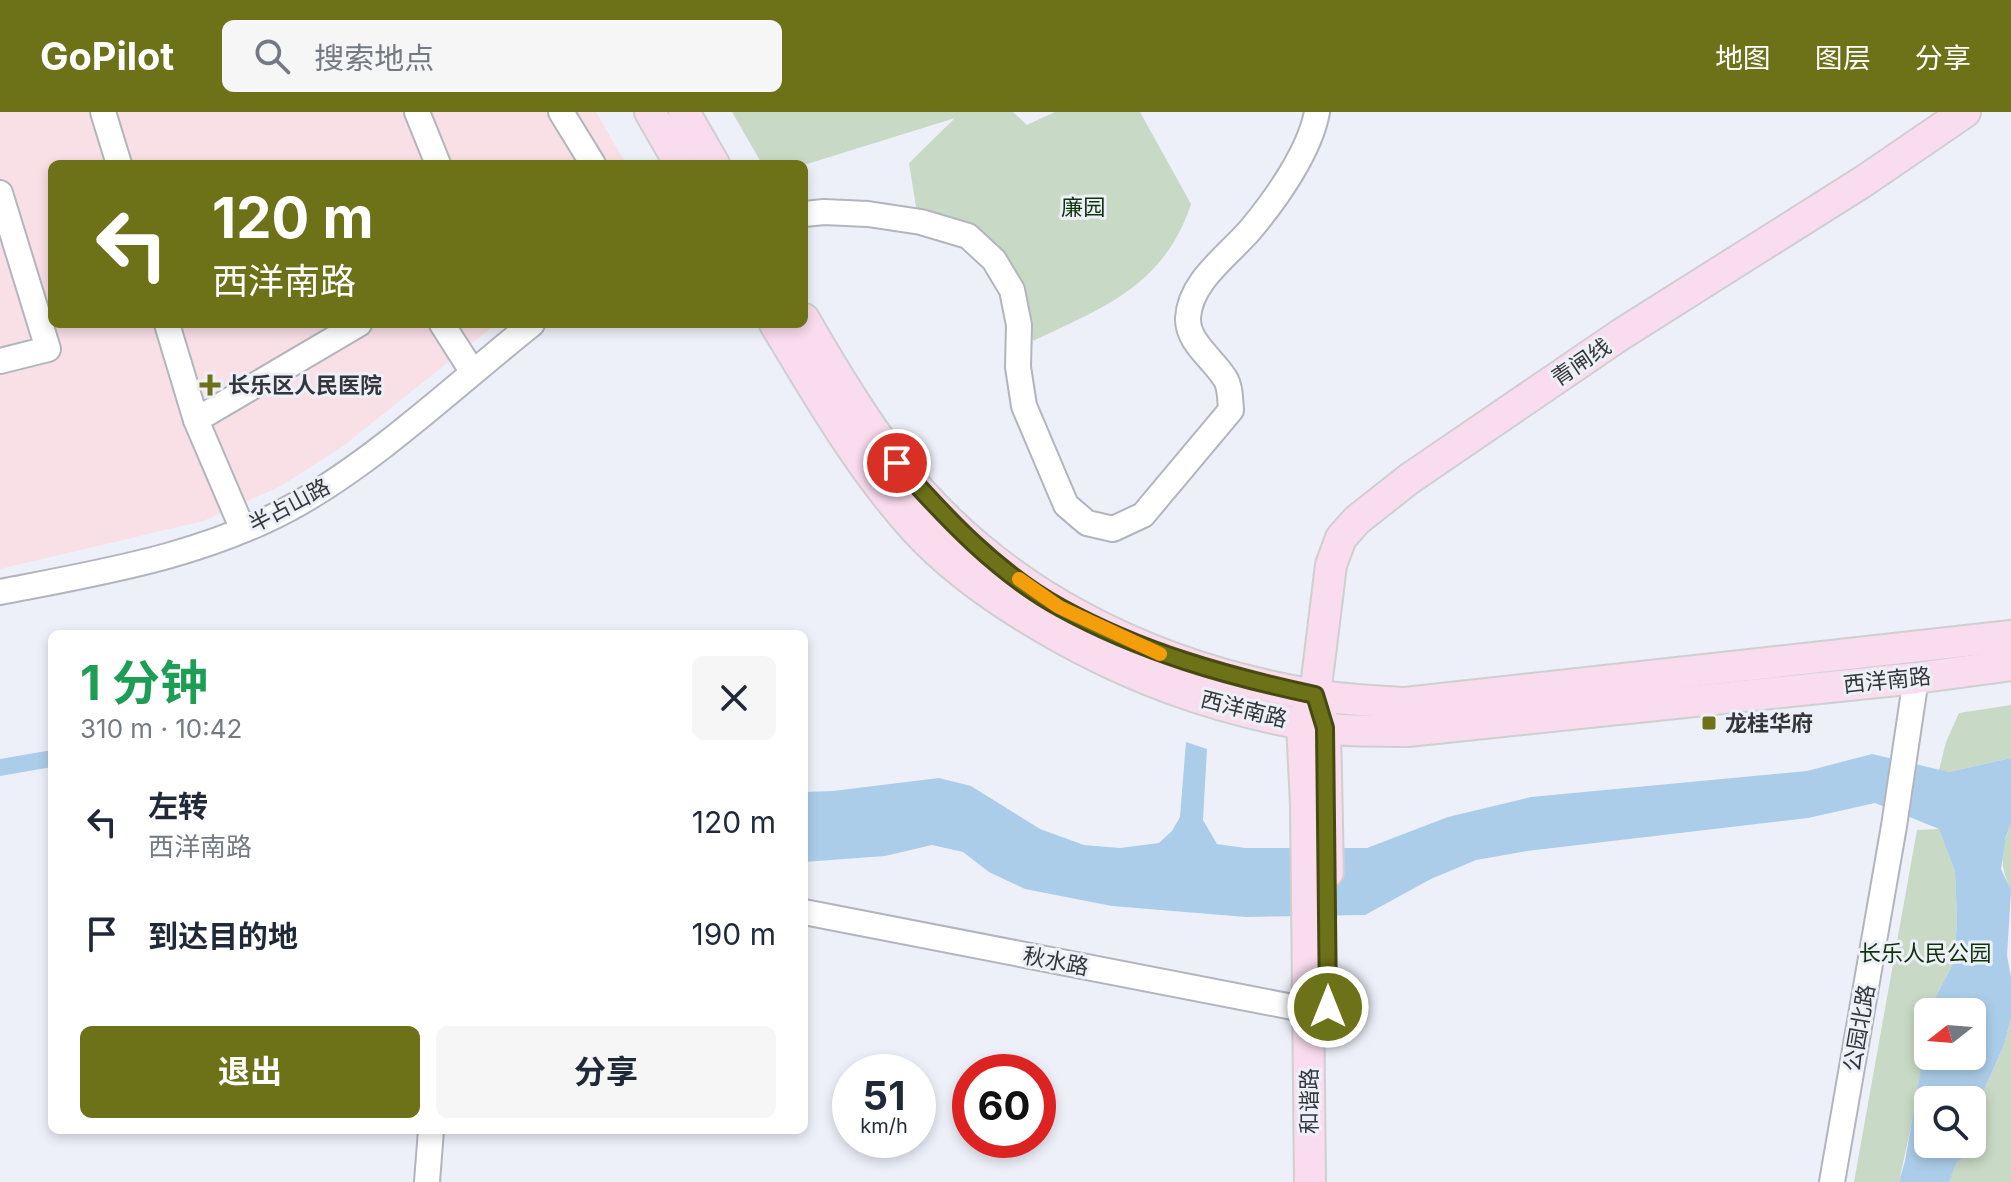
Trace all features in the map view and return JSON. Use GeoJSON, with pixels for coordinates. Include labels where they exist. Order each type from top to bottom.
{"type":"FeatureCollection","features":[{"type":"Feature","properties":{"kind":"main road"},"geometry":{"type":"LineString","coordinates":[[650,112],[678,160]]}},
{"type":"Feature","properties":{"kind":"main road"},"geometry":{"type":"LineString","coordinates":[[684,112],[712,160]]}},
{"type":"Feature","properties":{"kind":"main road","name":"青闸线"},"geometry":{"type":"LineString","coordinates":[[1315,695],[1331,565],[1341,538],[1357,520],[1409,479],[1620,335],[1864,181],[1965,112]]}},
{"type":"Feature","properties":{"kind":"main road","name":"西洋南路"},"geometry":{"type":"LineString","coordinates":[[808,326],[844,390],[897,463],[943,516],[1008,571],[1059,607],[1143,648],[1252,682],[1315,695],[1405,703],[2011,636]]}},
{"type":"Feature","properties":{"kind":"main road","name":"西洋南路"},"geometry":{"type":"LineString","coordinates":[[777,328],[834,421],[876,482],[917,530],[973,581],[1014,610],[1087,653],[1153,683],[1248,712],[1314,725],[1408,731],[1916,678],[2011,665]]}},
{"type":"Feature","properties":{"kind":"main road","name":"和谐路"},"geometry":{"type":"LineString","coordinates":[[1315,695],[1318,920],[1329,1182]]}},
{"type":"Feature","properties":{"kind":"main road","name":"和谐路"},"geometry":{"type":"LineString","coordinates":[[1310,1182],[1308,1010],[1318,920]]}},
{"type":"Feature","properties":{"kind":"street"},"geometry":{"type":"LineString","coordinates":[[103,112],[118,160]]}},
{"type":"Feature","properties":{"kind":"street"},"geometry":{"type":"LineString","coordinates":[[417,112],[436,160]]}},
{"type":"Feature","properties":{"kind":"street"},"geometry":{"type":"LineString","coordinates":[[561,112],[591,160]]}},
{"type":"Feature","properties":{"kind":"street"},"geometry":{"type":"LineString","coordinates":[[808,214],[868,214],[921,222],[968,236],[994,260],[1012,290],[1019,325],[1018,367],[1024,406],[1056,483],[1066,505],[1087,523],[1113,529],[1143,515],[1231,410],[1228,383],[1212,359],[1194,341],[1188,320],[1196,289],[1252,227],[1285,181],[1309,140],[1317,112]]}},
{"type":"Feature","properties":{"kind":"street"},"geometry":{"type":"LineString","coordinates":[[0,193],[48,349],[2,355]]}},
{"type":"Feature","properties":{"kind":"street"},"geometry":{"type":"LineString","coordinates":[[168,328],[196,420],[243,530]]}},
{"type":"Feature","properties":{"kind":"street"},"geometry":{"type":"LineString","coordinates":[[196,420],[352,328]]}},
{"type":"Feature","properties":{"kind":"street"},"geometry":{"type":"LineString","coordinates":[[445,328],[472,371]]}},
{"type":"Feature","properties":{"kind":"street","name":"半占山路"},"geometry":{"type":"LineString","coordinates":[[0,592],[181,552],[279,514],[330,485],[527,328]]}},
{"type":"Feature","properties":{"kind":"street","name":"公园北路"},"geometry":{"type":"LineString","coordinates":[[1832,1182],[1909,738],[1916,678]]}},
{"type":"Feature","properties":{"kind":"street","name":"秋水路"},"geometry":{"type":"LineString","coordinates":[[808,913],[1308,1010]]}},
{"type":"Feature","properties":{"kind":"street"},"geometry":{"type":"LineString","coordinates":[[427,1182],[431,1134]]}},
{"type":"Feature","properties":{"kind":"shaded area","name":"长乐区人民医院"},"geometry":{"type":"Polygon","coordinates":[[[0,112],[596,112],[624,160],[48,160],[48,328],[491,328],[343,446],[281,486],[203,521],[0,569],[0,112]]]}},
{"type":"Feature","properties":{"kind":"green space","name":"廉园"},"geometry":{"type":"Polygon","coordinates":[[[732,112],[1013,112],[1027,125],[1055,112],[1140,112],[1191,204],[1165,255],[1148,274],[1107,304],[1033,341],[1023,285],[988,240],[916,207],[909,163],[955,118],[808,164],[808,160],[760,160],[732,112]]]}},
{"type":"Feature","properties":{"kind":"green space"},"geometry":{"type":"Polygon","coordinates":[[[2011,705],[2011,758],[1949,772],[1939,770],[1946,742],[1959,713],[2011,705]]]}},
{"type":"Feature","properties":{"kind":"green space","name":"长乐人民公园"},"geometry":{"type":"Polygon","coordinates":[[[2011,824],[2011,890],[2002,857],[2011,824]]]}},
{"type":"Feature","properties":{"kind":"green space","name":"长乐人民公园"},"geometry":{"type":"Polygon","coordinates":[[[1939,829],[1955,872],[1957,921],[1954,962],[1936,998],[1914,998],[1914,1070],[1921,1070],[1918,1086],[1914,1086],[1914,1112],[1899,1182],[1854,1182],[1917,830],[1939,829]]]}},
{"type":"Feature","properties":{"kind":"green space","name":"长乐人民公园"},"geometry":{"type":"Polygon","coordinates":[[[2011,1018],[2011,1182],[1949,1182],[1957,1162],[1963,1158],[1986,1158],[1986,1086],[2004,1045],[2011,1018]]]}},
{"type":"Feature","properties":{"kind":"water"},"geometry":{"type":"Polygon","coordinates":[[[1186,742],[1207,749],[1203,820],[1217,844],[1245,848],[1367,848],[1448,817],[1531,797],[1807,771],[1872,754],[1949,772],[2011,758],[2011,824],[2001,869],[2011,890],[2007,956],[2011,977],[2011,1018],[2004,1045],[1986,1086],[1918,1086],[1921,1070],[1986,1070],[1986,998],[1936,998],[1954,962],[1957,921],[1955,872],[1939,829],[1875,803],[1808,818],[1527,851],[1476,860],[1431,879],[1365,915],[1246,917],[1112,906],[1025,889],[989,872],[963,852],[932,845],[885,856],[808,862],[808,792],[939,778],[971,786],[1040,829],[1084,845],[1120,848],[1159,843],[1172,831],[1180,817],[1186,742]]]}},
{"type":"Feature","properties":{"kind":"water"},"geometry":{"type":"Polygon","coordinates":[[[48,751],[48,768],[0,776],[0,759],[48,751]]]}},
{"type":"Feature","properties":{"kind":"water"},"geometry":{"type":"Polygon","coordinates":[[[1914,1109],[1914,1158],[1963,1158],[1957,1162],[1949,1182],[1899,1182],[1914,1109]]]}},
{"type":"Feature","properties":{"kind":"slow traffic"},"geometry":{"type":"LineString","coordinates":[[1019,579],[1059,607],[1160,654]]}},
{"type":"Feature","properties":{"kind":"place","name":"长乐区人民医院"},"geometry":{"type":"Point","coordinates":[210,385]}},
{"type":"Feature","properties":{"kind":"place","name":"龙桂华府"},"geometry":{"type":"Point","coordinates":[1709,723]}},
{"type":"Feature","properties":{"kind":"route"},"geometry":{"type":"LineString","coordinates":[[897,463],[943,516],[1008,571],[1059,607],[1143,648],[1182,662],[1252,682],[1315,695],[1325,728],[1328,1007]]}}]}
